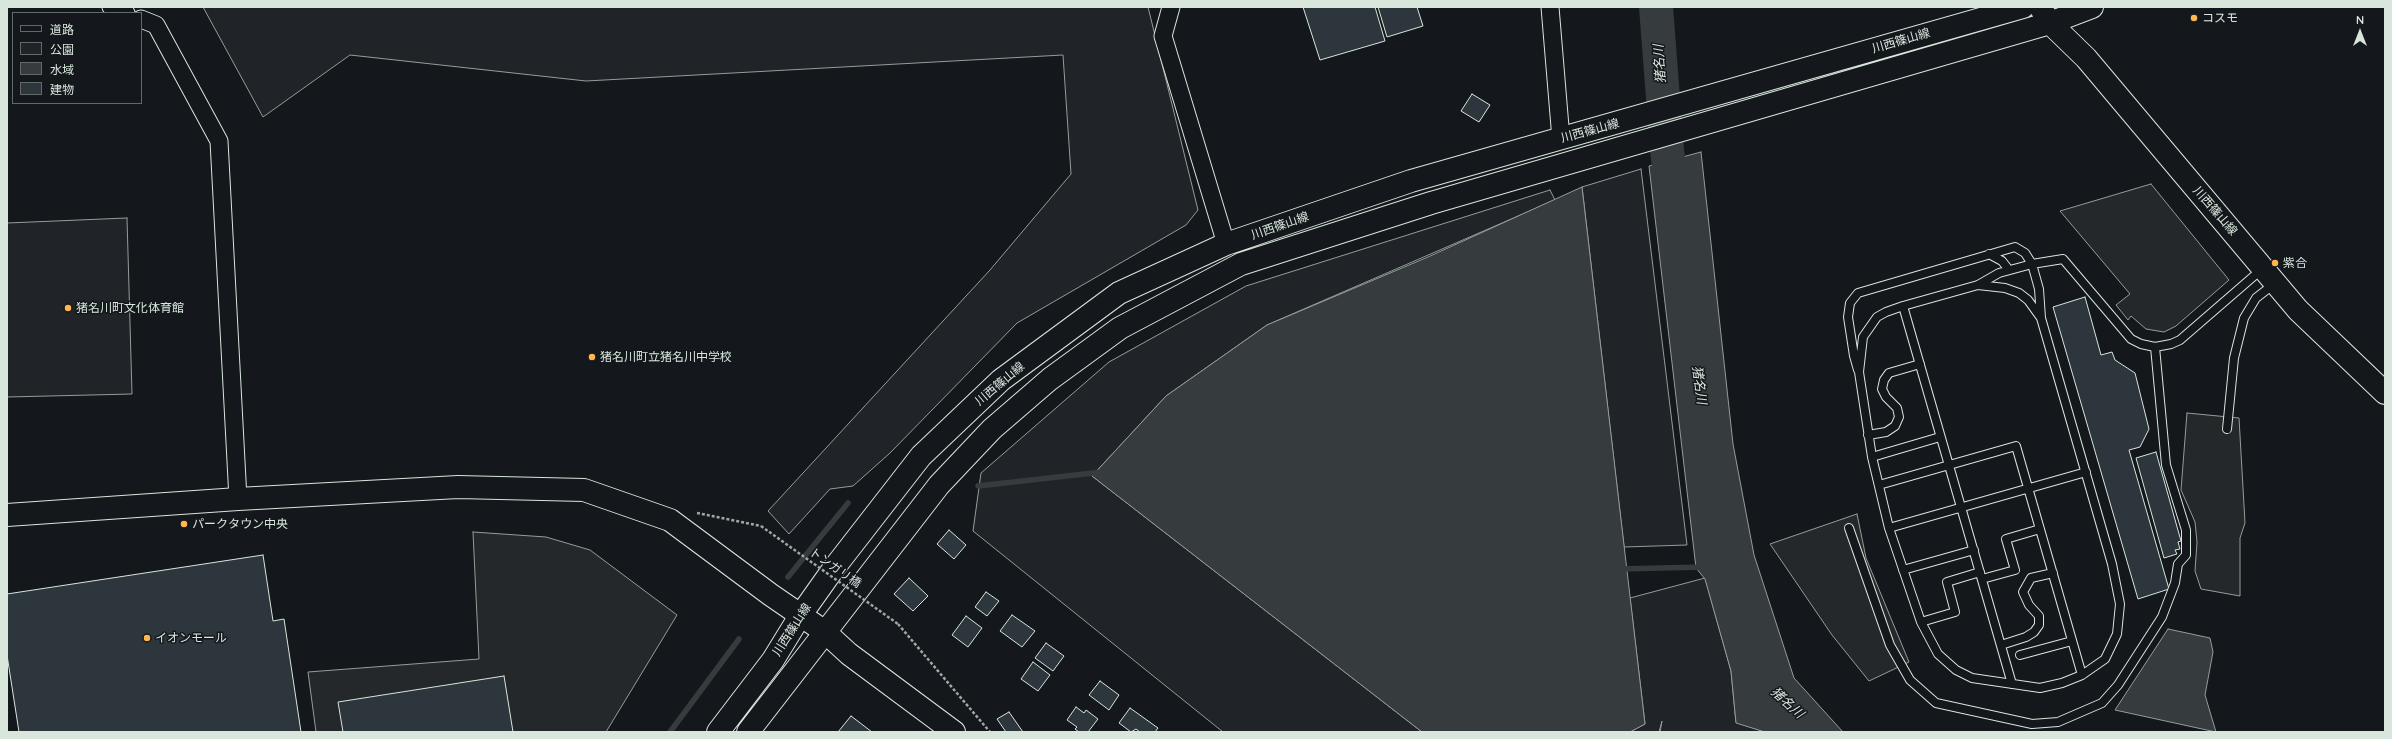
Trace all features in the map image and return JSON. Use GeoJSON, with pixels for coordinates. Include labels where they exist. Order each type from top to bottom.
{"type":"FeatureCollection","features":[{"type":"Feature","properties":{"kind":"main road","name":"川西篠山線"},"geometry":{"type":"LineString","coordinates":[[718,732],[773,660],[800,616],[922,456],[1001,380],[1119,293],[1226,244],[1411,181],[1620,123],[1730,90],[2023,7]]}},
{"type":"Feature","properties":{"kind":"main road"},"geometry":{"type":"LineString","coordinates":[[2045,15],[2092,7]]}},
{"type":"Feature","properties":{"kind":"main road","name":"川西篠山線"},"geometry":{"type":"LineString","coordinates":[[748,732],[939,485],[987,435],[1050,379],[1120,328],[1241,264],[1431,203],[1731,117],[2045,15],[2086,58],[2298,310],[2385,393]]}},
{"type":"Feature","properties":{"kind":"main road"},"geometry":{"type":"LineString","coordinates":[[7,515],[238,499],[458,487],[584,490],[670,520],[800,616],[825,632],[849,654],[954,732]]}},
{"type":"Feature","properties":{"kind":"street"},"geometry":{"type":"LineString","coordinates":[[111,7],[124,12]]}},
{"type":"Feature","properties":{"kind":"street"},"geometry":{"type":"LineString","coordinates":[[1171,7],[1163,36],[1226,244]]}},
{"type":"Feature","properties":{"kind":"street"},"geometry":{"type":"LineString","coordinates":[[1550,7],[1561,139]]}},
{"type":"Feature","properties":{"kind":"street"},"geometry":{"type":"LineString","coordinates":[[142,19],[156,25],[219,141],[238,499]]}},
{"type":"Feature","properties":{"kind":"lane"},"geometry":{"type":"LineString","coordinates":[[2015,247],[2025,253],[2032,264],[2039,289],[2041,318],[2112,564],[2120,604],[2117,634],[2105,659],[2082,675],[2062,683],[2040,688],[1972,678],[1956,670],[1938,654],[1922,622],[1889,528],[1872,457],[1859,372],[1854,356],[1848,318],[1850,303],[1858,293],[1989,254],[2015,247]]}},
{"type":"Feature","properties":{"kind":"lane"},"geometry":{"type":"LineString","coordinates":[[1989,254],[2002,261],[2009,270]]}},
{"type":"Feature","properties":{"kind":"lane"},"geometry":{"type":"LineString","coordinates":[[1859,372],[1863,337],[1868,328],[1877,318],[1886,312],[1978,285],[1999,273],[2032,264],[2063,258],[2131,339],[2141,344],[2155,347],[2171,344],[2180,340],[2270,275]]}},
{"type":"Feature","properties":{"kind":"lane"},"geometry":{"type":"LineString","coordinates":[[2227,429],[2234,358],[2244,318],[2270,275]]}},
{"type":"Feature","properties":{"kind":"lane"},"geometry":{"type":"LineString","coordinates":[[1978,285],[2006,288],[2019,293],[2028,300],[2041,318]]}},
{"type":"Feature","properties":{"kind":"lane"},"geometry":{"type":"LineString","coordinates":[[1904,306],[1948,466],[1962,508],[2012,684]]}},
{"type":"Feature","properties":{"kind":"lane"},"geometry":{"type":"LineString","coordinates":[[1848,528],[1890,645],[1910,680],[1936,703],[2032,724],[2058,722],[2102,703],[2118,685],[2162,616],[2175,584],[2178,564],[2186,555],[2186,530],[2166,465],[2155,347]]}},
{"type":"Feature","properties":{"kind":"lane"},"geometry":{"type":"LineString","coordinates":[[1868,435],[1886,432],[1895,426],[1899,417],[1897,408],[1886,397],[1882,389],[1884,380],[1889,373],[1920,364]]}},
{"type":"Feature","properties":{"kind":"lane"},"geometry":{"type":"LineString","coordinates":[[1872,457],[1940,437]]}},
{"type":"Feature","properties":{"kind":"lane"},"geometry":{"type":"LineString","coordinates":[[1879,485],[2016,446],[2082,675]]}},
{"type":"Feature","properties":{"kind":"lane"},"geometry":{"type":"LineString","coordinates":[[1889,528],[2086,472]]}},
{"type":"Feature","properties":{"kind":"lane"},"geometry":{"type":"LineString","coordinates":[[1922,622],[1955,612],[1947,582],[2015,570],[2006,539],[2040,529]]}},
{"type":"Feature","properties":{"kind":"lane"},"geometry":{"type":"LineString","coordinates":[[1903,570],[1974,550]]}},
{"type":"Feature","properties":{"kind":"lane"},"geometry":{"type":"LineString","coordinates":[[2001,645],[2026,637],[2034,632],[2039,625],[2039,616],[2029,605],[2023,592],[2031,578],[2053,573]]}},
{"type":"Feature","properties":{"kind":"lane"},"geometry":{"type":"LineString","coordinates":[[2020,655],[2072,641]]}},
{"type":"Feature","properties":{"kind":"path","name":"トンガリ橋"},"geometry":{"type":"LineString","coordinates":[[761,526],[898,624],[990,732]]}},
{"type":"Feature","properties":{"kind":"green space"},"geometry":{"type":"Polygon","coordinates":[[[203,7],[1148,7],[1198,210],[1186,225],[1017,323],[890,453],[853,486],[830,489],[789,534],[768,511],[990,270],[1071,174],[1063,55],[586,81],[350,55],[263,117],[203,7]]]}},
{"type":"Feature","properties":{"kind":"green space"},"geometry":{"type":"Polygon","coordinates":[[[1641,169],[1687,545],[1624,547],[1582,187],[1641,169]]]}},
{"type":"Feature","properties":{"kind":"green space"},"geometry":{"type":"Polygon","coordinates":[[[1550,190],[1555,200],[1267,325],[1166,396],[1092,476],[1422,732],[1223,732],[973,531],[981,473],[1109,362],[1246,286],[1550,190]]]}},
{"type":"Feature","properties":{"kind":"green space","name":"猪名川町文化体育館"},"geometry":{"type":"Polygon","coordinates":[[[127,218],[132,394],[7,397],[7,223],[127,218]]]}},
{"type":"Feature","properties":{"kind":"green space"},"geometry":{"type":"Polygon","coordinates":[[[1705,578],[1731,671],[1736,722],[1765,732],[1660,732],[1662,721],[1659,732],[1630,732],[1645,724],[1630,598],[1705,578]]]}},
{"type":"Feature","properties":{"kind":"shaded area"},"geometry":{"type":"Polygon","coordinates":[[[2151,184],[2229,280],[2176,326],[2164,332],[2146,329],[2131,316],[2128,320],[2116,305],[2130,294],[2060,211],[2151,184]]]}},
{"type":"Feature","properties":{"kind":"shaded area"},"geometry":{"type":"Polygon","coordinates":[[[2187,413],[2239,418],[2245,523],[2240,538],[2240,596],[2201,589],[2195,571],[2197,542],[2195,522],[2181,490],[2187,413]]]}},
{"type":"Feature","properties":{"kind":"shaded area"},"geometry":{"type":"Polygon","coordinates":[[[1857,514],[1866,558],[1909,662],[1869,681],[1832,635],[1770,544],[1857,514]]]}},
{"type":"Feature","properties":{"kind":"shaded area"},"geometry":{"type":"Polygon","coordinates":[[[473,532],[546,537],[590,550],[677,615],[606,732],[316,732],[308,672],[479,659],[473,532]]]}},
{"type":"Feature","properties":{"kind":"water"},"geometry":{"type":"Polygon","coordinates":[[[1701,152],[1733,444],[1754,555],[1794,678],[1843,732],[1765,732],[1736,723],[1731,671],[1705,579],[1696,568],[1649,166],[1701,152]]]}},
{"type":"Feature","properties":{"kind":"water"},"geometry":{"type":"Polygon","coordinates":[[[1582,187],[1645,724],[1630,732],[1422,732],[1092,476],[1166,396],[1267,325],[1428,257],[1582,187]]]}},
{"type":"Feature","properties":{"kind":"water"},"geometry":{"type":"Polygon","coordinates":[[[2168,629],[2210,638],[2213,652],[2205,695],[2216,732],[2115,710],[2168,629]]]}},
{"type":"Feature","properties":{"kind":"building"},"geometry":{"type":"Polygon","coordinates":[[[1303,7],[1375,7],[1385,41],[1320,60],[1303,7]]]}},
{"type":"Feature","properties":{"kind":"building"},"geometry":{"type":"Polygon","coordinates":[[[1378,7],[1417,7],[1423,26],[1387,37],[1378,7]]]}},
{"type":"Feature","properties":{"kind":"building"},"geometry":{"type":"Polygon","coordinates":[[[1472,94],[1490,105],[1479,122],[1461,111],[1472,94]]]}},
{"type":"Feature","properties":{"kind":"building"},"geometry":{"type":"Polygon","coordinates":[[[2085,297],[2101,355],[2112,352],[2115,360],[2135,373],[2149,429],[2140,447],[2129,450],[2169,589],[2138,599],[2053,307],[2085,297]]]}},
{"type":"Feature","properties":{"kind":"building"},"geometry":{"type":"Polygon","coordinates":[[[2156,452],[2181,541],[2178,542],[2180,549],[2175,550],[2177,554],[2164,558],[2136,458],[2156,452]]]}},
{"type":"Feature","properties":{"kind":"building"},"geometry":{"type":"Polygon","coordinates":[[[949,530],[966,545],[954,559],[937,544],[949,530]]]}},
{"type":"Feature","properties":{"kind":"building","name":"イオンモール"},"geometry":{"type":"Polygon","coordinates":[[[263,555],[273,621],[284,619],[301,732],[19,732],[7,655],[7,594],[263,555]]]}},
{"type":"Feature","properties":{"kind":"building"},"geometry":{"type":"Polygon","coordinates":[[[909,578],[928,596],[913,611],[894,594],[909,578]]]}},
{"type":"Feature","properties":{"kind":"building"},"geometry":{"type":"Polygon","coordinates":[[[986,592],[999,601],[987,616],[975,607],[986,592]]]}},
{"type":"Feature","properties":{"kind":"building"},"geometry":{"type":"Polygon","coordinates":[[[1012,615],[1035,631],[1022,647],[1000,631],[1012,615]]]}},
{"type":"Feature","properties":{"kind":"building"},"geometry":{"type":"Polygon","coordinates":[[[966,616],[982,628],[968,647],[952,635],[966,616]]]}},
{"type":"Feature","properties":{"kind":"building"},"geometry":{"type":"Polygon","coordinates":[[[1046,643],[1064,656],[1053,671],[1035,658],[1046,643]]]}},
{"type":"Feature","properties":{"kind":"building"},"geometry":{"type":"Polygon","coordinates":[[[1033,662],[1050,675],[1038,691],[1021,679],[1033,662]]]}},
{"type":"Feature","properties":{"kind":"building"},"geometry":{"type":"Polygon","coordinates":[[[504,676],[513,732],[343,732],[338,702],[504,676]]]}},
{"type":"Feature","properties":{"kind":"building"},"geometry":{"type":"Polygon","coordinates":[[[1100,681],[1119,695],[1109,710],[1089,695],[1100,681]]]}},
{"type":"Feature","properties":{"kind":"building"},"geometry":{"type":"Polygon","coordinates":[[[1076,707],[1084,713],[1086,710],[1098,719],[1088,732],[1079,732],[1075,729],[1077,727],[1067,720],[1076,707]]]}},
{"type":"Feature","properties":{"kind":"building"},"geometry":{"type":"Polygon","coordinates":[[[1130,708],[1158,728],[1155,732],[1140,732],[1136,729],[1131,732],[1119,723],[1130,708]]]}},
{"type":"Feature","properties":{"kind":"building"},"geometry":{"type":"Polygon","coordinates":[[[1009,712],[1023,732],[1006,732],[997,719],[1009,712]]]}},
{"type":"Feature","properties":{"kind":"building"},"geometry":{"type":"Polygon","coordinates":[[[851,716],[872,732],[838,732],[851,716]]]}},
{"type":"Feature","properties":{"kind":"waterway","name":"猪名川"},"geometry":{"type":"LineString","coordinates":[[1656,7],[1667,150],[1674,208]]}},
{"type":"Feature","properties":{"kind":"waterway"},"geometry":{"type":"LineString","coordinates":[[978,486],[1102,472]]}},
{"type":"Feature","properties":{"kind":"waterway"},"geometry":{"type":"LineString","coordinates":[[788,577],[848,503]]}},
{"type":"Feature","properties":{"kind":"waterway"},"geometry":{"type":"LineString","coordinates":[[1619,569],[1703,567]]}},
{"type":"Feature","properties":{"kind":"waterway"},"geometry":{"type":"LineString","coordinates":[[670,732],[739,639]]}},
{"type":"Feature","properties":{"kind":"place","name":"コスモ"},"geometry":{"type":"Point","coordinates":[2194,18]}},
{"type":"Feature","properties":{"kind":"place","name":"紫合"},"geometry":{"type":"Point","coordinates":[2275,263]}},
{"type":"Feature","properties":{"kind":"place","name":"猪名川町文化体育館"},"geometry":{"type":"Point","coordinates":[68,308]}},
{"type":"Feature","properties":{"kind":"place","name":"猪名川町立猪名川中学校"},"geometry":{"type":"Point","coordinates":[592,357]}},
{"type":"Feature","properties":{"kind":"place","name":"パークタウン中央"},"geometry":{"type":"Point","coordinates":[184,524]}},
{"type":"Feature","properties":{"kind":"place","name":"イオンモール"},"geometry":{"type":"Point","coordinates":[147,638]}}]}
